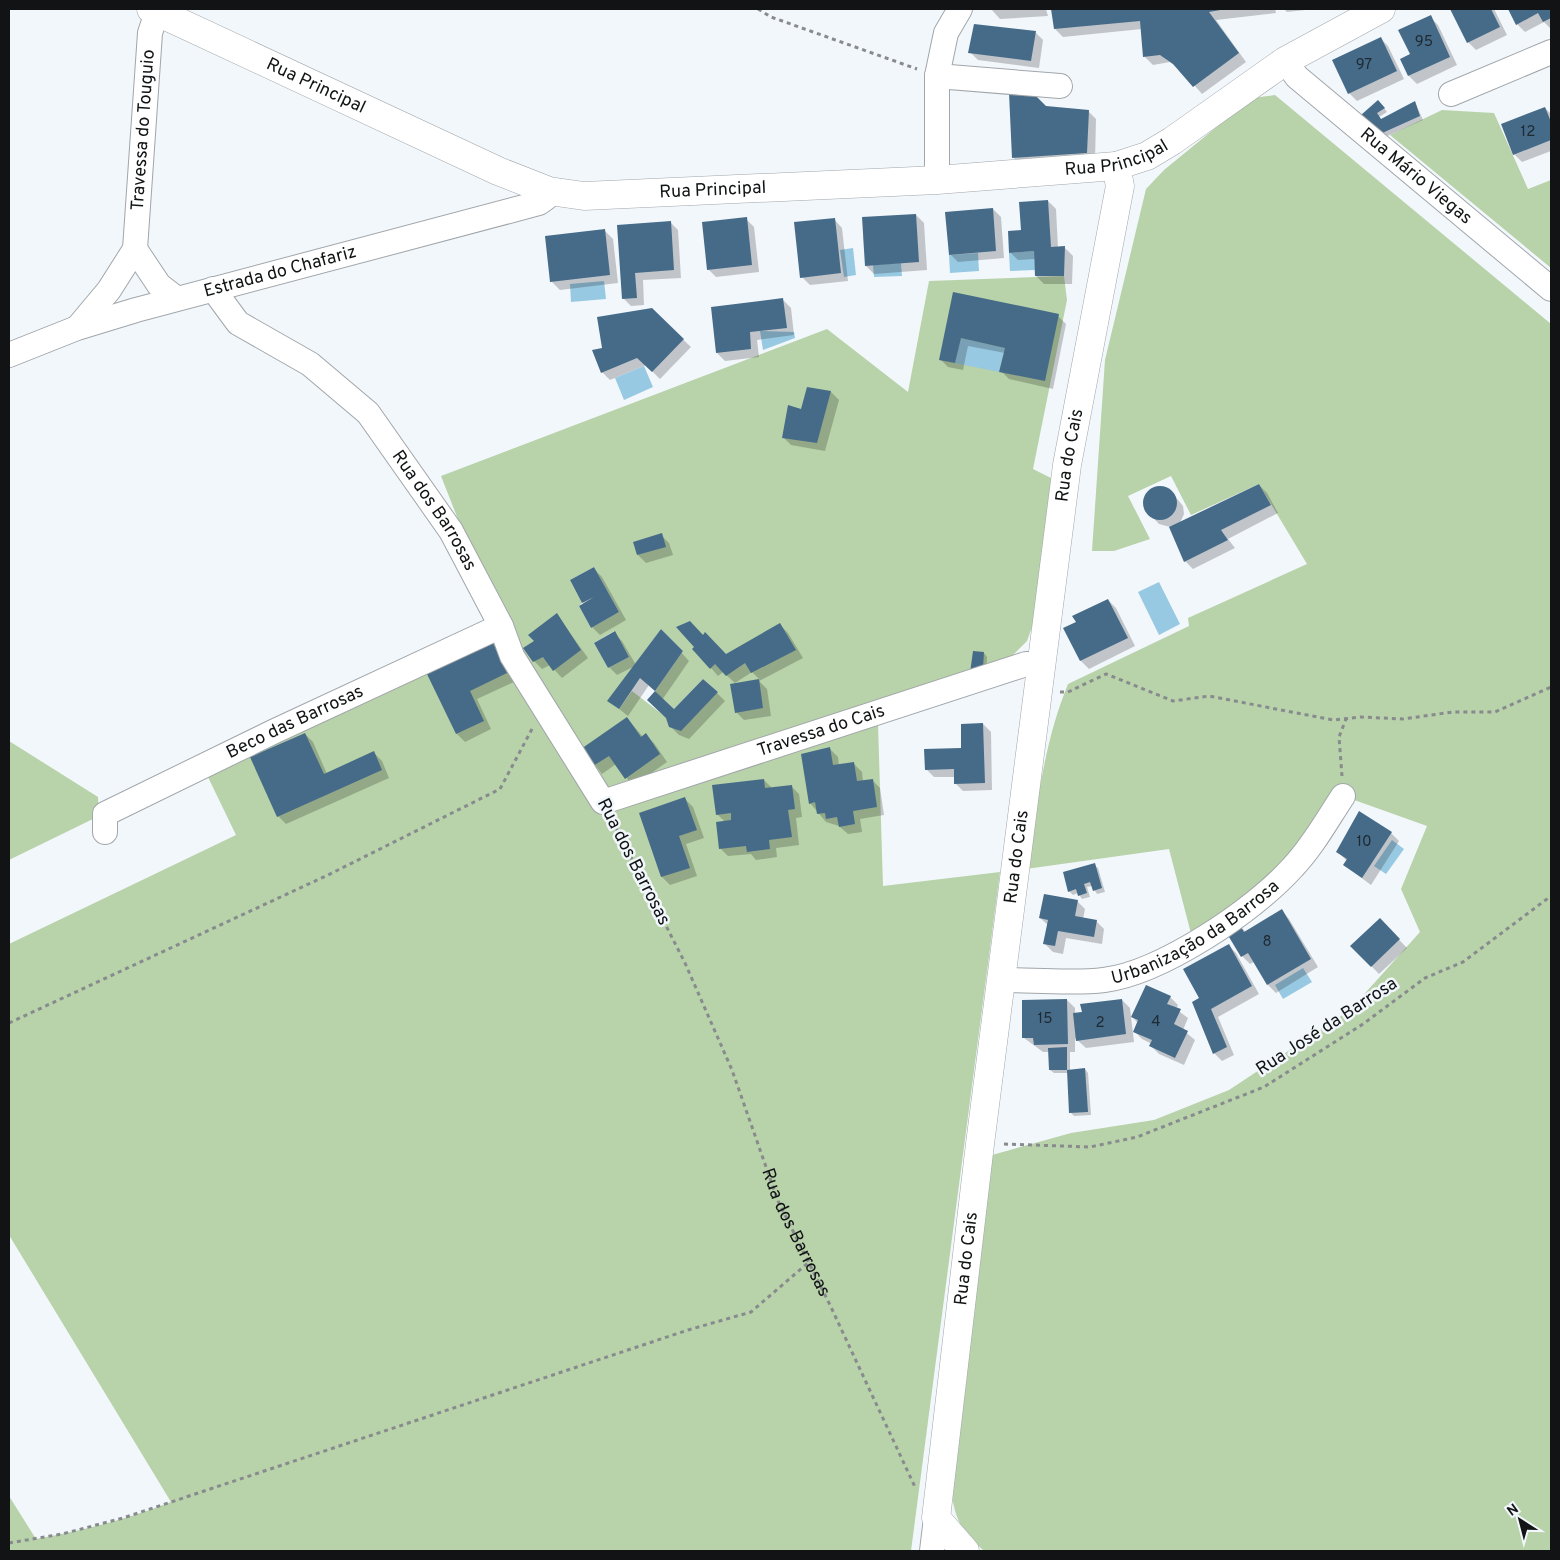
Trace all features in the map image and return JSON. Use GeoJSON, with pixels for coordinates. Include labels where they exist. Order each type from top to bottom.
{"type":"FeatureCollection","features":[{"type":"Feature","properties":{"kind":"street"},"geometry":{"type":"LineString","coordinates":[[937,180],[937,76],[946,33],[960,9]]}},
{"type":"Feature","properties":{"kind":"street","name":"Rua Principal"},"geometry":{"type":"LineString","coordinates":[[154,10],[498,171],[549,191],[584,196],[620,196],[937,180],[1116,166],[1147,156],[1172,141],[1285,60],[1365,13]]}},
{"type":"Feature","properties":{"kind":"street","name":"Travessa do Touguio"},"geometry":{"type":"LineString","coordinates":[[77,328],[109,290],[135,249],[150,33],[154,10]]}},
{"type":"Feature","properties":{"kind":"street"},"geometry":{"type":"LineString","coordinates":[[1451,94],[1551,52]]}},
{"type":"Feature","properties":{"kind":"street","name":"Rua Mário Viegas"},"geometry":{"type":"LineString","coordinates":[[1285,60],[1297,77],[1551,289]]}},
{"type":"Feature","properties":{"kind":"street"},"geometry":{"type":"LineString","coordinates":[[937,76],[1060,86]]}},
{"type":"Feature","properties":{"kind":"street","name":"Rua do Cais"},"geometry":{"type":"LineString","coordinates":[[932,1551],[980,1144],[1067,465],[1120,186],[1116,166]]}},
{"type":"Feature","properties":{"kind":"street","name":"Estrada do Chafariz"},"geometry":{"type":"LineString","coordinates":[[9,355],[77,328],[176,298],[539,203],[546,198],[549,191]]}},
{"type":"Feature","properties":{"kind":"street"},"geometry":{"type":"LineString","coordinates":[[135,249],[159,285],[176,298]]}},
{"type":"Feature","properties":{"kind":"street","name":"Rua dos Barrosas"},"geometry":{"type":"LineString","coordinates":[[212,289],[238,323],[310,364],[368,413],[451,531],[502,626],[512,656],[603,802]]}},
{"type":"Feature","properties":{"kind":"street","name":"Beco das Barrosas"},"geometry":{"type":"LineString","coordinates":[[105,832],[105,814],[275,731],[502,626]]}},
{"type":"Feature","properties":{"kind":"street","name":"Travessa do Cais"},"geometry":{"type":"LineString","coordinates":[[603,802],[1026,664],[1040,677]]}},
{"type":"Feature","properties":{"kind":"street","name":"Urbanização da Barrosa"},"geometry":{"type":"LineString","coordinates":[[1002,980],[1104,980],[1148,968],[1194,945],[1242,913],[1293,868],[1315,841],[1343,796]]}},
{"type":"Feature","properties":{"kind":"street"},"geometry":{"type":"LineString","coordinates":[[936,1518],[965,1551]]}},
{"type":"Feature","properties":{"kind":"path"},"geometry":{"type":"LineString","coordinates":[[758,9],[770,17],[937,76]]}},
{"type":"Feature","properties":{"kind":"path"},"geometry":{"type":"LineString","coordinates":[[1040,677],[1068,692],[1106,674],[1173,701],[1209,696],[1333,720],[1347,718],[1402,719],[1453,712],[1495,712],[1551,686]]}},
{"type":"Feature","properties":{"kind":"path"},"geometry":{"type":"LineString","coordinates":[[9,1023],[328,876],[500,789],[544,708]]}},
{"type":"Feature","properties":{"kind":"path"},"geometry":{"type":"LineString","coordinates":[[1343,796],[1339,737],[1347,718]]}},
{"type":"Feature","properties":{"kind":"path","name":"Rua dos Barrosas"},"geometry":{"type":"LineString","coordinates":[[603,802],[685,964],[732,1070],[778,1201],[809,1262],[926,1510],[936,1518]]}},
{"type":"Feature","properties":{"kind":"path","name":"Rua José da Barrosa"},"geometry":{"type":"LineString","coordinates":[[980,1144],[1090,1147],[1138,1137],[1264,1087],[1349,1034],[1425,978],[1463,962],[1551,896]]}},
{"type":"Feature","properties":{"kind":"path"},"geometry":{"type":"LineString","coordinates":[[9,1543],[62,1534],[124,1518],[688,1330],[751,1312],[809,1262]]}},
{"type":"Feature","properties":{"kind":"green space"},"geometry":{"type":"Polygon","coordinates":[[[1275,95],[1551,324],[1551,1551],[984,1551],[962,1527],[952,1496],[992,1155],[1071,1133],[1154,1120],[1229,1090],[1350,1010],[1420,932],[1401,889],[1427,826],[1343,796],[1315,841],[1194,945],[1169,849],[1026,869],[1047,752],[1068,684],[1189,626],[1188,618],[1307,564],[1259,484],[1191,515],[1171,476],[1128,496],[1150,539],[1114,551],[1092,551],[1105,360],[1146,189],[1164,170],[1252,98],[1275,95]]]}},
{"type":"Feature","properties":{"kind":"green space"},"geometry":{"type":"Polygon","coordinates":[[[1442,110],[1494,113],[1528,189],[1551,180],[1551,268],[1390,135],[1442,110]]]}},
{"type":"Feature","properties":{"kind":"green space"},"geometry":{"type":"Polygon","coordinates":[[[1064,276],[1067,300],[1033,469],[1053,479],[1037,613],[1027,641],[1009,659],[878,724],[883,886],[1000,872],[911,1551],[9,1551],[9,1496],[36,1539],[105,1524],[171,1502],[9,1235],[9,944],[236,835],[207,775],[500,626],[441,476],[827,329],[908,392],[929,281],[1064,276]],[[594,567],[570,580],[582,603],[579,606],[591,628],[619,612],[594,567]],[[661,629],[608,701],[619,709],[632,691],[667,718],[718,692],[703,679],[674,709],[655,691],[683,651],[661,629]],[[614,631],[594,643],[608,668],[629,657],[614,631]]]}},
{"type":"Feature","properties":{"kind":"green space"},"geometry":{"type":"Polygon","coordinates":[[[9,741],[98,797],[99,816],[9,860],[9,741]]]}},
{"type":"Feature","properties":{"kind":"water"},"geometry":{"type":"Polygon","coordinates":[[[853,248],[856,275],[844,277],[840,250],[853,248]]]}},
{"type":"Feature","properties":{"kind":"water"},"geometry":{"type":"Polygon","coordinates":[[[1034,251],[1035,270],[1010,271],[1009,253],[1034,251]]]}},
{"type":"Feature","properties":{"kind":"water"},"geometry":{"type":"Polygon","coordinates":[[[978,253],[979,271],[950,273],[949,255],[978,253]]]}},
{"type":"Feature","properties":{"kind":"water"},"geometry":{"type":"Polygon","coordinates":[[[901,263],[902,276],[874,277],[873,265],[901,263]]]}},
{"type":"Feature","properties":{"kind":"water"},"geometry":{"type":"Polygon","coordinates":[[[604,281],[606,299],[571,302],[570,284],[604,281]]]}},
{"type":"Feature","properties":{"kind":"water"},"geometry":{"type":"Polygon","coordinates":[[[760,331],[794,332],[795,338],[763,350],[760,331]]]}},
{"type":"Feature","properties":{"kind":"water"},"geometry":{"type":"Polygon","coordinates":[[[961,338],[1005,348],[999,372],[955,363],[961,338]]]}},
{"type":"Feature","properties":{"kind":"water"},"geometry":{"type":"Polygon","coordinates":[[[644,366],[653,387],[624,400],[615,378],[644,366]]]}},
{"type":"Feature","properties":{"kind":"water"},"geometry":{"type":"Polygon","coordinates":[[[1159,582],[1180,624],[1159,635],[1138,592],[1159,582]]]}},
{"type":"Feature","properties":{"kind":"water"},"geometry":{"type":"Polygon","coordinates":[[[1392,840],[1404,849],[1386,874],[1374,866],[1392,840]]]}},
{"type":"Feature","properties":{"kind":"water"},"geometry":{"type":"Polygon","coordinates":[[[1303,968],[1312,982],[1283,999],[1275,985],[1303,968]]]}},
{"type":"Feature","properties":{"kind":"building"},"geometry":{"type":"Polygon","coordinates":[[[1051,9],[1226,9],[1209,12],[1239,53],[1193,87],[1173,64],[1160,55],[1143,57],[1140,21],[1054,29],[1051,9]]]}},
{"type":"Feature","properties":{"kind":"building"},"geometry":{"type":"Polygon","coordinates":[[[1450,9],[1491,9],[1500,27],[1467,43],[1450,9]]]}},
{"type":"Feature","properties":{"kind":"building"},"geometry":{"type":"Polygon","coordinates":[[[1508,9],[1551,9],[1551,18],[1543,22],[1538,13],[1516,25],[1508,9]]]}},
{"type":"Feature","properties":{"kind":"building"},"geometry":{"type":"Polygon","coordinates":[[[1431,15],[1450,57],[1408,76],[1400,59],[1410,54],[1398,30],[1431,15]]]}},
{"type":"Feature","properties":{"kind":"building"},"geometry":{"type":"Polygon","coordinates":[[[974,24],[1036,31],[1031,61],[968,53],[974,24]]]}},
{"type":"Feature","properties":{"kind":"building"},"geometry":{"type":"Polygon","coordinates":[[[1381,37],[1397,71],[1348,94],[1332,60],[1381,37]]]}},
{"type":"Feature","properties":{"kind":"building"},"geometry":{"type":"Polygon","coordinates":[[[1009,93],[1033,93],[1046,106],[1089,110],[1087,153],[1012,158],[1009,93]]]}},
{"type":"Feature","properties":{"kind":"building"},"geometry":{"type":"Polygon","coordinates":[[[1378,100],[1385,108],[1377,113],[1381,119],[1415,101],[1420,116],[1380,134],[1361,115],[1378,100]]]}},
{"type":"Feature","properties":{"kind":"building"},"geometry":{"type":"Polygon","coordinates":[[[1545,107],[1551,122],[1551,140],[1513,155],[1501,124],[1545,107]]]}},
{"type":"Feature","properties":{"kind":"building"},"geometry":{"type":"Polygon","coordinates":[[[1048,200],[1051,247],[1065,246],[1064,276],[1035,276],[1034,251],[1009,253],[1008,231],[1021,230],[1019,202],[1048,200]]]}},
{"type":"Feature","properties":{"kind":"building"},"geometry":{"type":"Polygon","coordinates":[[[993,208],[996,251],[949,255],[945,212],[993,208]]]}},
{"type":"Feature","properties":{"kind":"building"},"geometry":{"type":"Polygon","coordinates":[[[916,214],[919,262],[865,266],[862,217],[916,214]]]}},
{"type":"Feature","properties":{"kind":"building"},"geometry":{"type":"Polygon","coordinates":[[[747,217],[752,265],[707,270],[702,222],[747,217]]]}},
{"type":"Feature","properties":{"kind":"building"},"geometry":{"type":"Polygon","coordinates":[[[835,218],[841,273],[800,278],[794,222],[835,218]]]}},
{"type":"Feature","properties":{"kind":"building"},"geometry":{"type":"Polygon","coordinates":[[[671,221],[674,270],[635,273],[637,298],[622,299],[617,225],[671,221]]]}},
{"type":"Feature","properties":{"kind":"building"},"geometry":{"type":"Polygon","coordinates":[[[605,229],[610,275],[550,282],[545,236],[605,229]]]}},
{"type":"Feature","properties":{"kind":"building"},"geometry":{"type":"Polygon","coordinates":[[[953,292],[1059,314],[1045,381],[999,372],[1005,348],[961,338],[955,363],[939,360],[953,292]]]}},
{"type":"Feature","properties":{"kind":"building"},"geometry":{"type":"Polygon","coordinates":[[[783,298],[787,328],[750,332],[751,349],[716,353],[711,307],[783,298]]]}},
{"type":"Feature","properties":{"kind":"building"},"geometry":{"type":"Polygon","coordinates":[[[652,308],[684,339],[652,372],[637,358],[601,373],[592,350],[602,348],[597,317],[652,308]]]}},
{"type":"Feature","properties":{"kind":"building"},"geometry":{"type":"Polygon","coordinates":[[[807,387],[831,391],[817,443],[782,438],[788,405],[801,409],[807,387]]]}},
{"type":"Feature","properties":{"kind":"building"},"geometry":{"type":"Polygon","coordinates":[[[1259,484],[1271,505],[1221,530],[1228,540],[1184,562],[1169,527],[1259,484]]]}},
{"type":"Feature","properties":{"kind":"building"},"geometry":{"type":"Polygon","coordinates":[[[1160,486],[1172,491],[1177,503],[1172,515],[1160,520],[1148,515],[1143,503],[1148,491],[1160,486]]]}},
{"type":"Feature","properties":{"kind":"building"},"geometry":{"type":"Polygon","coordinates":[[[662,533],[666,547],[637,555],[633,542],[662,533]]]}},
{"type":"Feature","properties":{"kind":"building"},"geometry":{"type":"Polygon","coordinates":[[[594,567],[619,612],[591,628],[579,606],[594,597],[582,603],[570,580],[594,567]]]}},
{"type":"Feature","properties":{"kind":"building"},"geometry":{"type":"Polygon","coordinates":[[[1108,599],[1128,638],[1080,661],[1063,628],[1076,622],[1072,616],[1108,599]]]}},
{"type":"Feature","properties":{"kind":"building"},"geometry":{"type":"Polygon","coordinates":[[[557,613],[581,650],[553,671],[543,657],[533,662],[523,648],[534,641],[528,635],[557,613]]]}},
{"type":"Feature","properties":{"kind":"building"},"geometry":{"type":"Polygon","coordinates":[[[690,621],[703,635],[705,632],[726,654],[780,623],[796,650],[751,673],[745,663],[726,676],[715,664],[710,669],[676,627],[690,621]]]}},
{"type":"Feature","properties":{"kind":"building"},"geometry":{"type":"Polygon","coordinates":[[[661,629],[683,651],[655,691],[640,678],[619,709],[607,701],[661,629]]]}},
{"type":"Feature","properties":{"kind":"building"},"geometry":{"type":"Polygon","coordinates":[[[615,631],[629,657],[608,668],[594,643],[615,631]]]}},
{"type":"Feature","properties":{"kind":"building"},"geometry":{"type":"Polygon","coordinates":[[[492,641],[507,673],[470,691],[484,721],[456,734],[426,672],[492,641]]]}},
{"type":"Feature","properties":{"kind":"building"},"geometry":{"type":"Polygon","coordinates":[[[973,651],[984,652],[983,668],[970,673],[973,651]]]}},
{"type":"Feature","properties":{"kind":"building"},"geometry":{"type":"Polygon","coordinates":[[[703,679],[718,692],[681,731],[669,727],[666,718],[647,700],[655,691],[674,709],[703,679]]]}},
{"type":"Feature","properties":{"kind":"building"},"geometry":{"type":"Polygon","coordinates":[[[759,679],[763,708],[735,713],[730,684],[759,679]]]}},
{"type":"Feature","properties":{"kind":"building"},"geometry":{"type":"Polygon","coordinates":[[[627,717],[641,737],[646,733],[660,754],[625,779],[609,756],[593,766],[581,749],[627,717]]]}},
{"type":"Feature","properties":{"kind":"building"},"geometry":{"type":"Polygon","coordinates":[[[983,723],[985,783],[954,784],[954,769],[925,770],[924,749],[961,748],[961,724],[983,723]]]}},
{"type":"Feature","properties":{"kind":"building"},"geometry":{"type":"Polygon","coordinates":[[[305,733],[324,774],[374,751],[382,770],[277,817],[250,757],[305,733]]]}},
{"type":"Feature","properties":{"kind":"building"},"geometry":{"type":"Polygon","coordinates":[[[830,747],[833,765],[854,762],[857,781],[873,779],[877,807],[853,811],[855,824],[839,827],[837,817],[826,819],[825,813],[817,814],[815,802],[809,804],[801,754],[830,747]]]}},
{"type":"Feature","properties":{"kind":"building"},"geometry":{"type":"Polygon","coordinates":[[[764,779],[765,788],[792,785],[795,809],[788,810],[792,837],[769,840],[770,849],[747,852],[746,846],[719,849],[716,822],[731,820],[731,813],[716,815],[712,785],[764,779]]]}},
{"type":"Feature","properties":{"kind":"building"},"geometry":{"type":"Polygon","coordinates":[[[685,797],[697,830],[679,836],[690,868],[661,877],[639,813],[685,797]]]}},
{"type":"Feature","properties":{"kind":"building"},"geometry":{"type":"Polygon","coordinates":[[[1359,811],[1392,832],[1362,878],[1343,865],[1347,859],[1336,852],[1359,811]]]}},
{"type":"Feature","properties":{"kind":"building"},"geometry":{"type":"Polygon","coordinates":[[[1095,863],[1102,888],[1093,891],[1090,882],[1084,884],[1087,893],[1078,896],[1076,889],[1068,892],[1063,872],[1095,863]]]}},
{"type":"Feature","properties":{"kind":"building"},"geometry":{"type":"Polygon","coordinates":[[[1044,894],[1078,900],[1075,916],[1097,920],[1094,937],[1058,931],[1055,946],[1043,944],[1048,920],[1039,918],[1044,894]]]}},
{"type":"Feature","properties":{"kind":"building"},"geometry":{"type":"Polygon","coordinates":[[[1282,909],[1311,959],[1267,985],[1248,953],[1241,957],[1226,932],[1239,924],[1244,932],[1282,909]]]}},
{"type":"Feature","properties":{"kind":"building"},"geometry":{"type":"Polygon","coordinates":[[[1380,918],[1400,939],[1371,967],[1350,946],[1380,918]]]}},
{"type":"Feature","properties":{"kind":"building"},"geometry":{"type":"Polygon","coordinates":[[[1229,944],[1252,986],[1211,1009],[1227,1047],[1213,1054],[1192,1002],[1199,998],[1183,969],[1229,944]]]}},
{"type":"Feature","properties":{"kind":"building"},"geometry":{"type":"Polygon","coordinates":[[[1146,985],[1171,996],[1167,1004],[1181,1009],[1174,1024],[1188,1031],[1175,1058],[1149,1046],[1152,1040],[1133,1032],[1138,1020],[1131,1017],[1146,985]]]}},
{"type":"Feature","properties":{"kind":"building"},"geometry":{"type":"Polygon","coordinates":[[[1067,999],[1068,1044],[1034,1045],[1033,1038],[1022,1038],[1022,1000],[1067,999]]]}},
{"type":"Feature","properties":{"kind":"building"},"geometry":{"type":"Polygon","coordinates":[[[1122,999],[1126,1034],[1076,1041],[1073,1013],[1082,1012],[1080,1004],[1122,999]]]}},
{"type":"Feature","properties":{"kind":"building"},"geometry":{"type":"Polygon","coordinates":[[[1067,1047],[1067,1070],[1049,1070],[1048,1048],[1067,1047]]]}},
{"type":"Feature","properties":{"kind":"building"},"geometry":{"type":"Polygon","coordinates":[[[1085,1068],[1088,1112],[1069,1113],[1067,1070],[1085,1068]]]}}]}
